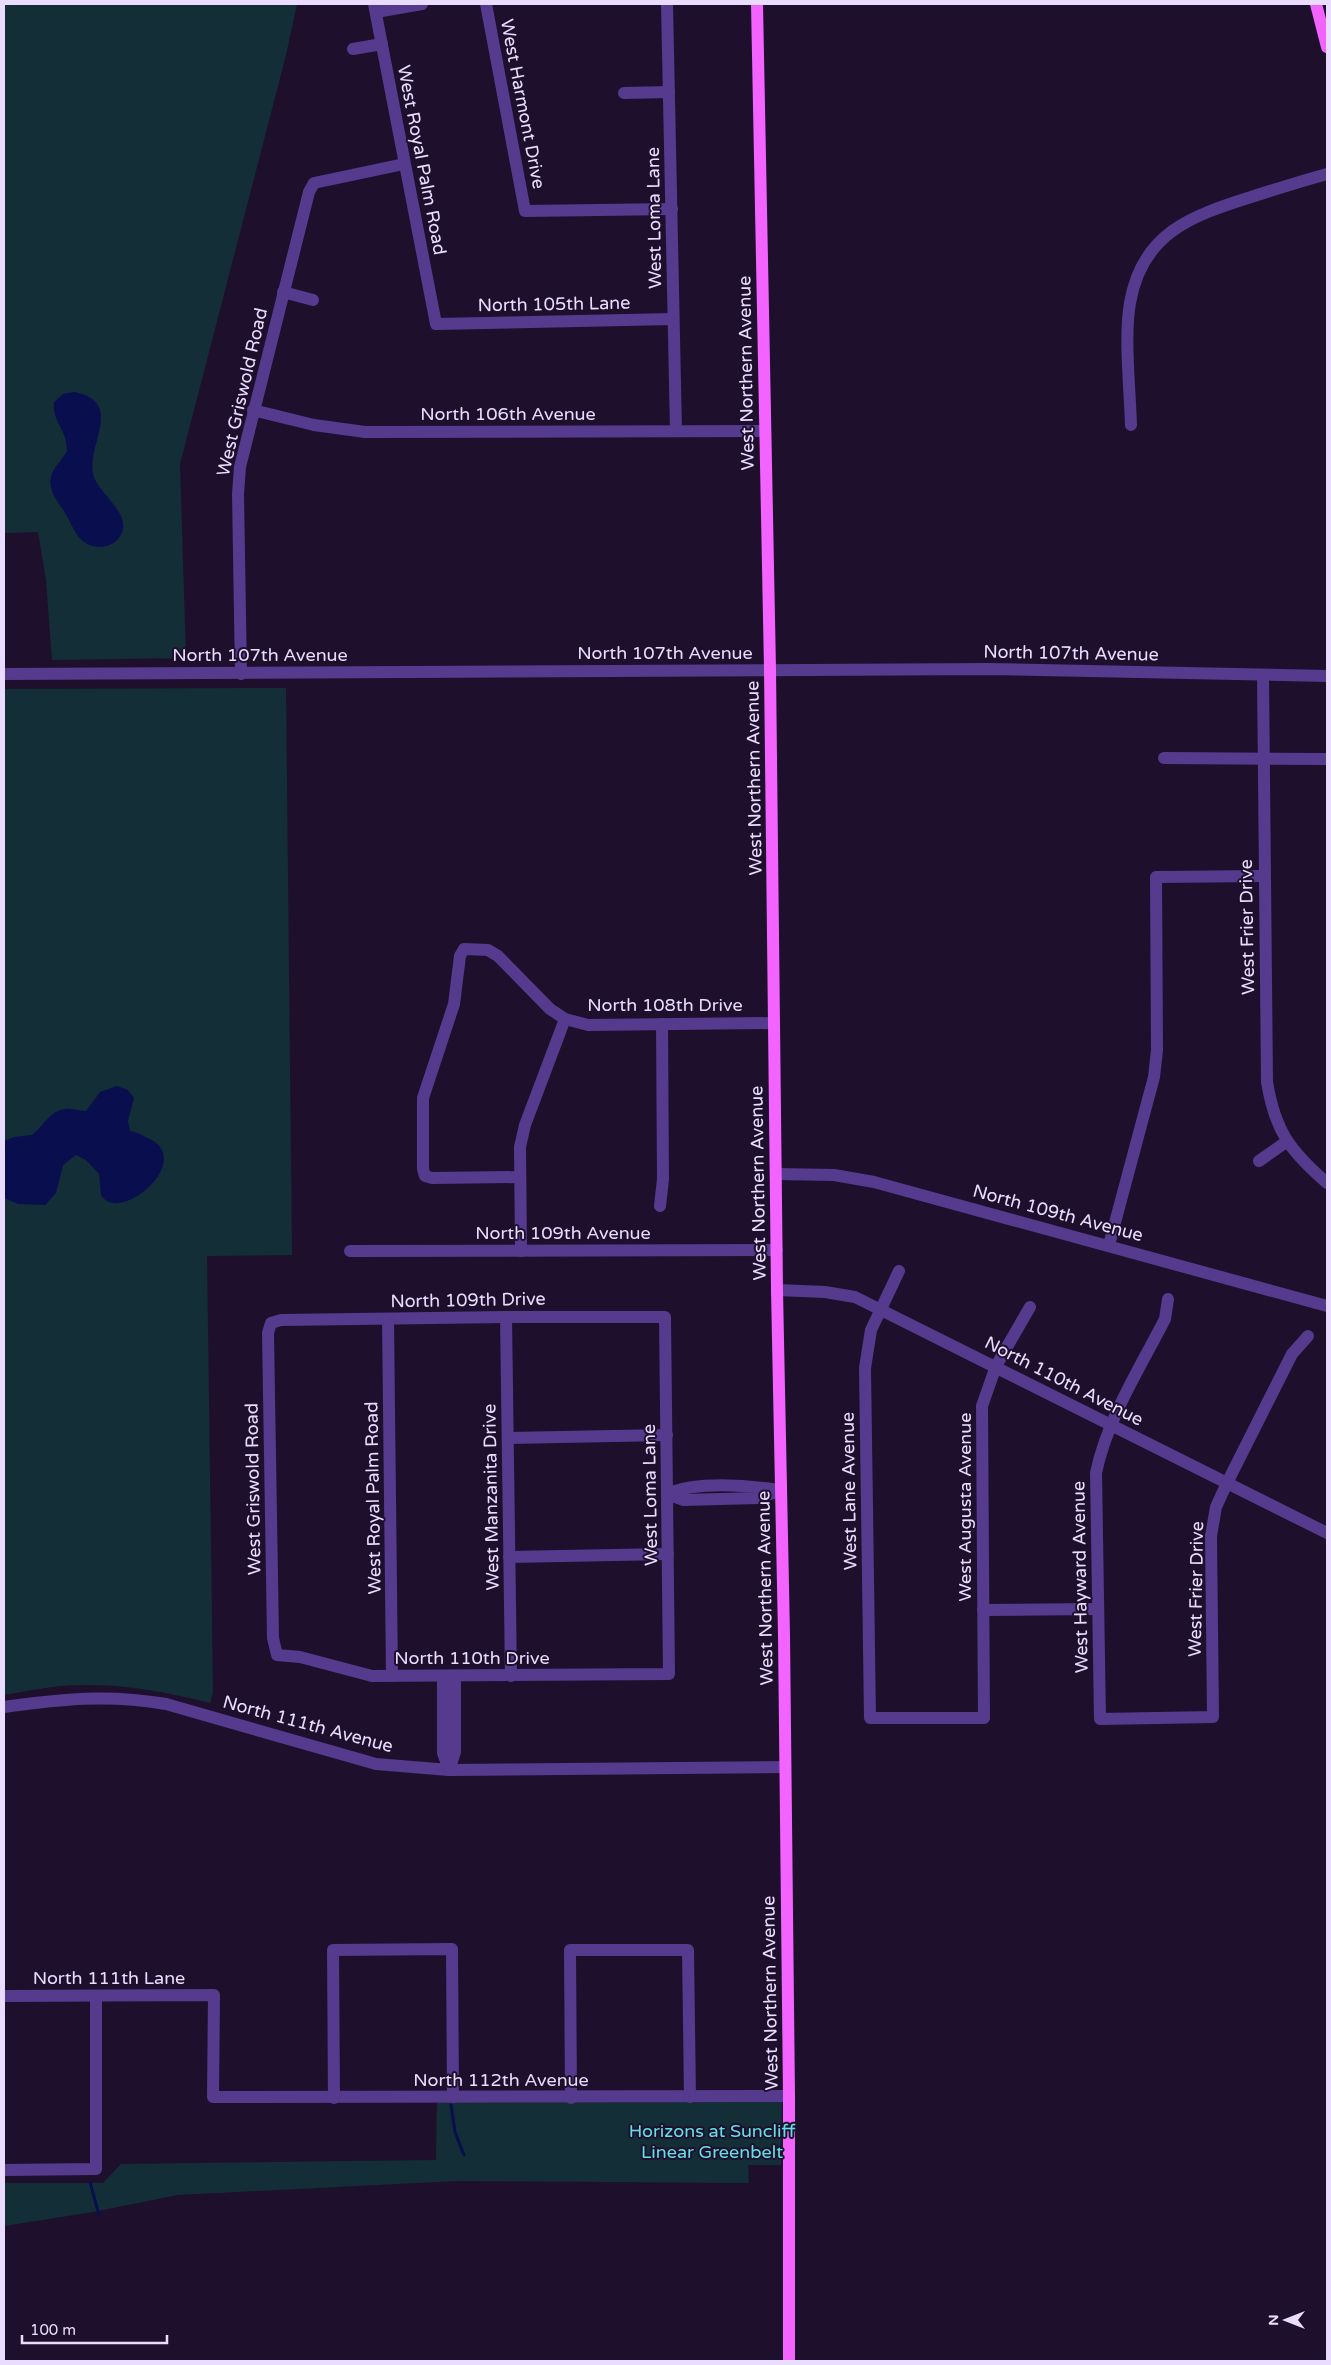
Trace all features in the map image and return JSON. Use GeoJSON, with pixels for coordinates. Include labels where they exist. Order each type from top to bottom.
{"type":"FeatureCollection","features":[{"type":"Feature","properties":{"kind":"main road","name":"West Northern Avenue"},"geometry":{"type":"LineString","coordinates":[[757,4],[770,669],[785,1767],[789,2096],[788,2361]]}},
{"type":"Feature","properties":{"kind":"main road"},"geometry":{"type":"LineString","coordinates":[[1316,4],[1327,47]]}},
{"type":"Feature","properties":{"kind":"street"},"geometry":{"type":"LineString","coordinates":[[375,8],[422,4]]}},
{"type":"Feature","properties":{"kind":"street","name":"West Harmont Drive"},"geometry":{"type":"LineString","coordinates":[[486,4],[526,211],[672,209]]}},
{"type":"Feature","properties":{"kind":"street","name":"West Loma Lane"},"geometry":{"type":"LineString","coordinates":[[667,4],[676,431]]}},
{"type":"Feature","properties":{"kind":"street","name":"West Royal Palm Road"},"geometry":{"type":"LineString","coordinates":[[375,8],[436,324]]}},
{"type":"Feature","properties":{"kind":"street"},"geometry":{"type":"LineString","coordinates":[[353,49],[382,44]]}},
{"type":"Feature","properties":{"kind":"street"},"geometry":{"type":"LineString","coordinates":[[624,93],[669,92]]}},
{"type":"Feature","properties":{"kind":"street","name":"West Griswold Road"},"geometry":{"type":"LineString","coordinates":[[241,674],[238,494],[240,467],[309,192],[314,183],[404,164]]}},
{"type":"Feature","properties":{"kind":"street"},"geometry":{"type":"LineString","coordinates":[[1131,426],[1130,303],[1139,274],[1154,247],[1174,229],[1196,215],[1327,174]]}},
{"type":"Feature","properties":{"kind":"street"},"geometry":{"type":"LineString","coordinates":[[283,292],[313,300]]}},
{"type":"Feature","properties":{"kind":"street","name":"North 105th Lane"},"geometry":{"type":"LineString","coordinates":[[436,324],[673,319]]}},
{"type":"Feature","properties":{"kind":"street","name":"North 106th Avenue"},"geometry":{"type":"LineString","coordinates":[[253,410],[314,425],[365,432],[765,431]]}},
{"type":"Feature","properties":{"kind":"street","name":"North 107th Avenue"},"geometry":{"type":"LineString","coordinates":[[4,674],[1015,669],[1327,676]]}},
{"type":"Feature","properties":{"kind":"street","name":"West Frier Drive"},"geometry":{"type":"LineString","coordinates":[[1262,675],[1267,1082],[1276,1118],[1286,1142]]}},
{"type":"Feature","properties":{"kind":"street"},"geometry":{"type":"LineString","coordinates":[[1164,758],[1327,759]]}},
{"type":"Feature","properties":{"kind":"street"},"geometry":{"type":"LineString","coordinates":[[1109,1245],[1154,1077],[1157,1050],[1156,878],[1264,876]]}},
{"type":"Feature","properties":{"kind":"street","name":"North 108th Drive"},"geometry":{"type":"LineString","coordinates":[[520,1177],[432,1178],[425,1176],[423,1169],[423,1098],[454,1004],[460,956],[464,949],[488,950],[498,956],[550,1009],[565,1019],[588,1024],[774,1023]]}},
{"type":"Feature","properties":{"kind":"street"},"geometry":{"type":"LineString","coordinates":[[521,1250],[520,1147],[525,1125],[565,1019]]}},
{"type":"Feature","properties":{"kind":"street"},"geometry":{"type":"LineString","coordinates":[[660,1206],[664,1179],[662,1024]]}},
{"type":"Feature","properties":{"kind":"street"},"geometry":{"type":"LineString","coordinates":[[1259,1161],[1286,1142],[1327,1183]]}},
{"type":"Feature","properties":{"kind":"street","name":"North 109th Avenue"},"geometry":{"type":"LineString","coordinates":[[776,1174],[834,1175],[858,1178],[1327,1306]]}},
{"type":"Feature","properties":{"kind":"street","name":"North 109th Avenue"},"geometry":{"type":"LineString","coordinates":[[350,1251],[777,1250]]}},
{"type":"Feature","properties":{"kind":"street","name":"West Lane Avenue"},"geometry":{"type":"LineString","coordinates":[[899,1270],[872,1330],[865,1368],[870,1718],[984,1718]]}},
{"type":"Feature","properties":{"kind":"street","name":"North 110th Avenue"},"geometry":{"type":"LineString","coordinates":[[777,1290],[839,1293],[855,1296],[1327,1533]]}},
{"type":"Feature","properties":{"kind":"street","name":"West Hayward Avenue"},"geometry":{"type":"LineString","coordinates":[[1100,1720],[1096,1473],[1101,1451],[1112,1424],[1165,1318],[1168,1300]]}},
{"type":"Feature","properties":{"kind":"street","name":"West Augusta Avenue"},"geometry":{"type":"LineString","coordinates":[[984,1718],[980,1419],[985,1393],[996,1366],[1030,1307]]}},
{"type":"Feature","properties":{"kind":"street","name":"North 109th Drive"},"geometry":{"type":"LineString","coordinates":[[271,1323],[281,1320],[506,1316],[665,1317]]}},
{"type":"Feature","properties":{"kind":"street","name":"West Manzanita Drive"},"geometry":{"type":"LineString","coordinates":[[506,1316],[511,1676]]}},
{"type":"Feature","properties":{"kind":"street","name":"West Loma Lane"},"geometry":{"type":"LineString","coordinates":[[665,1317],[669,1674]]}},
{"type":"Feature","properties":{"kind":"street","name":"West Royal Palm Road"},"geometry":{"type":"LineString","coordinates":[[388,1319],[392,1676]]}},
{"type":"Feature","properties":{"kind":"street","name":"West Griswold Road"},"geometry":{"type":"LineString","coordinates":[[271,1323],[268,1333],[273,1638],[277,1655]]}},
{"type":"Feature","properties":{"kind":"street","name":"West Frier Drive"},"geometry":{"type":"LineString","coordinates":[[1100,1720],[1213,1717],[1211,1536],[1216,1507],[1292,1354],[1308,1336]]}},
{"type":"Feature","properties":{"kind":"street"},"geometry":{"type":"LineString","coordinates":[[508,1438],[667,1435]]}},
{"type":"Feature","properties":{"kind":"street"},"geometry":{"type":"LineString","coordinates":[[667,1494],[682,1487],[758,1487],[781,1490]]}},
{"type":"Feature","properties":{"kind":"street"},"geometry":{"type":"LineString","coordinates":[[509,1557],[668,1554]]}},
{"type":"Feature","properties":{"kind":"street"},"geometry":{"type":"LineString","coordinates":[[983,1610],[1097,1608]]}},
{"type":"Feature","properties":{"kind":"street","name":"North 110th Drive"},"geometry":{"type":"LineString","coordinates":[[277,1655],[300,1657],[372,1676],[669,1674]]}},
{"type":"Feature","properties":{"kind":"street"},"geometry":{"type":"LineString","coordinates":[[449,1676],[456,1752],[449,1770]]}},
{"type":"Feature","properties":{"kind":"street","name":"North 111th Avenue"},"geometry":{"type":"LineString","coordinates":[[4,1707],[74,1698],[144,1700],[166,1704],[376,1764],[449,1770],[785,1767]]}},
{"type":"Feature","properties":{"kind":"street"},"geometry":{"type":"LineString","coordinates":[[334,2098],[332,1950],[452,1949],[453,2098]]}},
{"type":"Feature","properties":{"kind":"street"},"geometry":{"type":"LineString","coordinates":[[571,2098],[570,1950],[688,1950],[690,2097]]}},
{"type":"Feature","properties":{"kind":"street","name":"North 111th Lane"},"geometry":{"type":"LineString","coordinates":[[4,1996],[214,1995],[213,2098]]}},
{"type":"Feature","properties":{"kind":"street"},"geometry":{"type":"LineString","coordinates":[[4,2170],[96,2169],[96,1996]]}},
{"type":"Feature","properties":{"kind":"street","name":"North 112th Avenue"},"geometry":{"type":"LineString","coordinates":[[213,2098],[789,2096]]}},
{"type":"Feature","properties":{"kind":"green space"},"geometry":{"type":"Polygon","coordinates":[[[4,4],[297,4],[286,55],[180,464],[186,658],[52,660],[46,580],[38,532],[4,533],[4,4]]]}},
{"type":"Feature","properties":{"kind":"green space"},"geometry":{"type":"Polygon","coordinates":[[[286,688],[292,1255],[207,1256],[213,1693],[210,1703],[178,1695],[98,1685],[42,1688],[4,1695],[4,689],[286,688]]]}},
{"type":"Feature","properties":{"kind":"green space","name":"Horizons at Suncliff Linear Greenbelt"},"geometry":{"type":"Polygon","coordinates":[[[782,2100],[781,2165],[748,2165],[749,2183],[456,2181],[178,2195],[93,2212],[4,2226],[4,2183],[103,2183],[121,2164],[436,2160],[437,2101],[782,2100]]]}},
{"type":"Feature","properties":{"kind":"shaded area"},"geometry":{"type":"Polygon","coordinates":[[[74,392],[90,397],[98,405],[101,415],[92,465],[94,477],[116,508],[123,525],[122,533],[115,542],[105,546],[91,546],[81,539],[56,499],[51,487],[50,482],[55,467],[67,451],[65,437],[55,415],[54,402],[63,394],[74,392]]]}},
{"type":"Feature","properties":{"kind":"shaded area"},"geometry":{"type":"Polygon","coordinates":[[[117,1086],[128,1090],[134,1098],[128,1121],[130,1131],[148,1138],[161,1148],[164,1161],[159,1174],[150,1186],[137,1196],[123,1202],[110,1202],[101,1195],[99,1174],[86,1160],[76,1155],[63,1165],[56,1193],[45,1205],[18,1204],[4,1198],[4,1141],[14,1137],[32,1135],[58,1111],[70,1109],[86,1111],[100,1092],[117,1086]]]}},
{"type":"Feature","properties":{"kind":"waterway"},"geometry":{"type":"LineString","coordinates":[[451,2105],[455,2132],[464,2155]]}},
{"type":"Feature","properties":{"kind":"waterway"},"geometry":{"type":"LineString","coordinates":[[90,2182],[99,2215]]}}]}
